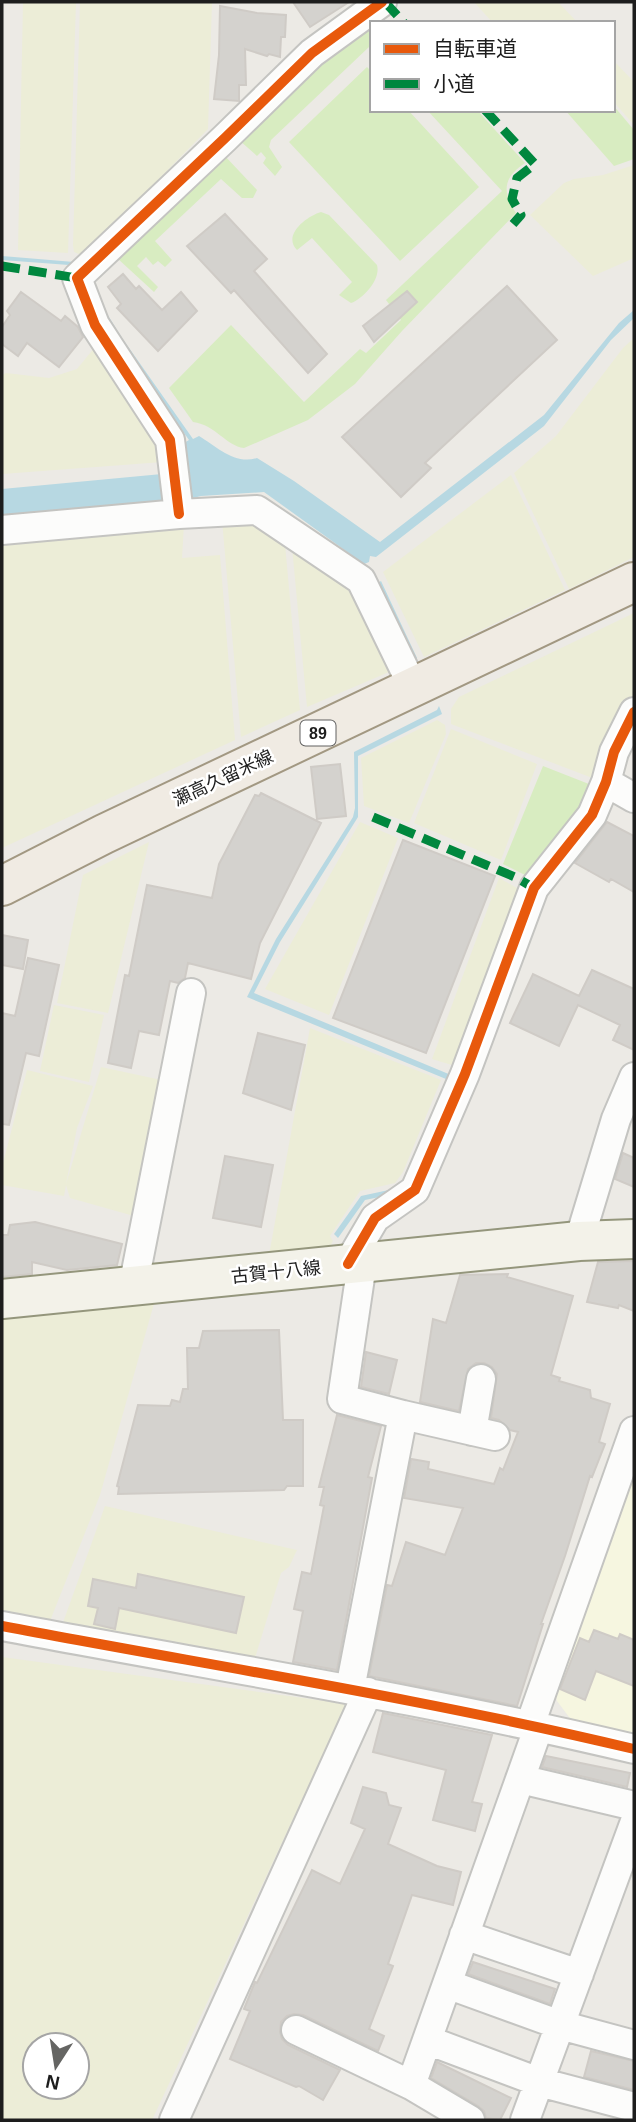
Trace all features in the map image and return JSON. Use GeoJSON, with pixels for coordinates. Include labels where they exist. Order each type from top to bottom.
{"type":"FeatureCollection","features":[{"type":"Feature","properties":{"kind":"main road","name":"瀬高久留米線"},"geometry":{"type":"LineString","coordinates":[[2,886],[104,834],[634,582]]}},
{"type":"Feature","properties":{"kind":"main road","name":"古賀十八線"},"geometry":{"type":"LineString","coordinates":[[2,1299],[579,1241],[634,1239]]}},
{"type":"Feature","properties":{"kind":"street"},"geometry":{"type":"LineString","coordinates":[[178,514],[170,440],[95,325],[76,278],[312,53],[382,2]]}},
{"type":"Feature","properties":{"kind":"street"},"geometry":{"type":"LineString","coordinates":[[2,530],[178,514],[257,510],[361,580],[412,687]]}},
{"type":"Feature","properties":{"kind":"street"},"geometry":{"type":"LineString","coordinates":[[481,1379],[484,1433],[342,1399],[355,1264],[375,1218],[415,1190],[465,1074],[534,888],[592,815],[606,782],[614,752],[634,712]]}},
{"type":"Feature","properties":{"kind":"street"},"geometry":{"type":"LineString","coordinates":[[606,782],[634,798]]}},
{"type":"Feature","properties":{"kind":"street"},"geometry":{"type":"LineString","coordinates":[[133,1287],[191,993]]}},
{"type":"Feature","properties":{"kind":"street"},"geometry":{"type":"LineString","coordinates":[[579,1241],[617,1119],[634,1077]]}},
{"type":"Feature","properties":{"kind":"street"},"geometry":{"type":"LineString","coordinates":[[174,2120],[359,1690],[403,1415]]}},
{"type":"Feature","properties":{"kind":"street"},"geometry":{"type":"LineString","coordinates":[[411,2085],[520,1779],[535,1726],[634,1431]]}},
{"type":"Feature","properties":{"kind":"street"},"geometry":{"type":"LineString","coordinates":[[2,1626],[232,1670],[359,1690],[634,1749]]}},
{"type":"Feature","properties":{"kind":"street"},"geometry":{"type":"LineString","coordinates":[[520,1779],[634,1806]]}},
{"type":"Feature","properties":{"kind":"street"},"geometry":{"type":"LineString","coordinates":[[525,2120],[634,1824]]}},
{"type":"Feature","properties":{"kind":"street"},"geometry":{"type":"LineString","coordinates":[[464,1935],[579,1974]]}},
{"type":"Feature","properties":{"kind":"street"},"geometry":{"type":"LineString","coordinates":[[447,1984],[560,2025],[634,2045]]}},
{"type":"Feature","properties":{"kind":"street"},"geometry":{"type":"LineString","coordinates":[[296,2030],[411,2085],[470,2120]]}},
{"type":"Feature","properties":{"kind":"street"},"geometry":{"type":"LineString","coordinates":[[427,2040],[538,2082],[634,2107]]}},
{"type":"Feature","properties":{"kind":"shaded area"},"geometry":{"type":"Polygon","coordinates":[[[23,2],[76,2],[68,253],[18,250],[23,2]]]}},
{"type":"Feature","properties":{"kind":"shaded area"},"geometry":{"type":"Polygon","coordinates":[[[80,2],[212,2],[208,129],[87,252],[79,254],[74,252],[73,245],[80,2]]]}},
{"type":"Feature","properties":{"kind":"shaded area"},"geometry":{"type":"Polygon","coordinates":[[[474,2],[558,2],[576,21],[491,21],[474,2]]]}},
{"type":"Feature","properties":{"kind":"shaded area"},"geometry":{"type":"Polygon","coordinates":[[[615,62],[634,82],[634,125],[615,103],[615,62]]]}},
{"type":"Feature","properties":{"kind":"shaded area"},"geometry":{"type":"Polygon","coordinates":[[[634,165],[634,258],[593,276],[530,215],[564,183],[634,165]]]}},
{"type":"Feature","properties":{"kind":"shaded area"},"geometry":{"type":"Polygon","coordinates":[[[634,338],[634,557],[569,589],[514,473],[556,436],[623,348],[634,338]]]}},
{"type":"Feature","properties":{"kind":"shaded area"},"geometry":{"type":"Polygon","coordinates":[[[95,347],[159,438],[163,462],[2,474],[2,375],[6,373],[49,378],[77,369],[95,347]]]}},
{"type":"Feature","properties":{"kind":"shaded area"},"geometry":{"type":"Polygon","coordinates":[[[511,475],[565,590],[424,657],[383,572],[511,475]]]}},
{"type":"Feature","properties":{"kind":"shaded area"},"geometry":{"type":"Polygon","coordinates":[[[252,518],[285,544],[300,710],[241,737],[222,520],[252,518]]]}},
{"type":"Feature","properties":{"kind":"shaded area"},"geometry":{"type":"Polygon","coordinates":[[[184,524],[182,558],[220,555],[235,740],[2,848],[2,538],[184,524]]]}},
{"type":"Feature","properties":{"kind":"shaded area"},"geometry":{"type":"Polygon","coordinates":[[[292,547],[343,582],[357,595],[389,672],[307,707],[292,547]]]}},
{"type":"Feature","properties":{"kind":"shaded area"},"geometry":{"type":"Polygon","coordinates":[[[634,613],[634,698],[595,779],[451,724],[451,709],[459,697],[634,613]]]}},
{"type":"Feature","properties":{"kind":"shaded area"},"geometry":{"type":"Polygon","coordinates":[[[437,720],[445,725],[446,734],[409,823],[364,806],[361,758],[437,720]]]}},
{"type":"Feature","properties":{"kind":"shaded area"},"geometry":{"type":"Polygon","coordinates":[[[451,729],[537,764],[501,860],[414,823],[451,729]]]}},
{"type":"Feature","properties":{"kind":"shaded area"},"geometry":{"type":"Polygon","coordinates":[[[360,822],[398,838],[329,1015],[265,989],[360,822]]]}},
{"type":"Feature","properties":{"kind":"shaded area"},"geometry":{"type":"Polygon","coordinates":[[[149,842],[108,1013],[57,1003],[83,875],[149,842]]]}},
{"type":"Feature","properties":{"kind":"shaded area"},"geometry":{"type":"Polygon","coordinates":[[[499,878],[519,889],[455,1066],[432,1059],[499,878]]]}},
{"type":"Feature","properties":{"kind":"shaded area"},"geometry":{"type":"Polygon","coordinates":[[[54,1005],[104,1015],[89,1082],[40,1071],[54,1005]]]}},
{"type":"Feature","properties":{"kind":"shaded area"},"geometry":{"type":"Polygon","coordinates":[[[310,1028],[441,1080],[403,1172],[395,1183],[360,1191],[330,1236],[333,1241],[330,1246],[269,1255],[310,1028]]]}},
{"type":"Feature","properties":{"kind":"shaded area"},"geometry":{"type":"Polygon","coordinates":[[[101,1067],[166,1081],[141,1218],[70,1198],[66,1185],[64,1196],[2,1185],[2,1167],[27,1070],[93,1086],[77,1128],[66,1184],[101,1067]]]}},
{"type":"Feature","properties":{"kind":"shaded area"},"geometry":{"type":"Polygon","coordinates":[[[155,1300],[100,1495],[48,1626],[2,1617],[2,1308],[155,1300]]]}},
{"type":"Feature","properties":{"kind":"shaded area"},"geometry":{"type":"Polygon","coordinates":[[[634,1461],[634,1738],[586,1727],[569,1717],[557,1701],[555,1691],[634,1461]]]}},
{"type":"Feature","properties":{"kind":"shaded area"},"geometry":{"type":"Polygon","coordinates":[[[105,1506],[297,1550],[289,1567],[281,1573],[255,1658],[61,1628],[105,1506]]]}},
{"type":"Feature","properties":{"kind":"shaded area"},"geometry":{"type":"Polygon","coordinates":[[[2,1657],[347,1704],[152,2120],[2,2120],[2,1657]]]}},
{"type":"Feature","properties":{"kind":"green space"},"geometry":{"type":"Polygon","coordinates":[[[370,27],[370,48],[271,140],[269,147],[282,167],[275,176],[263,163],[266,158],[261,152],[257,156],[239,140],[325,57],[370,27]]]}},
{"type":"Feature","properties":{"kind":"green space"},"geometry":{"type":"Polygon","coordinates":[[[367,67],[370,70],[370,112],[410,112],[479,187],[400,261],[289,142],[367,67]]]}},
{"type":"Feature","properties":{"kind":"green space"},"geometry":{"type":"Polygon","coordinates":[[[615,107],[634,130],[634,159],[614,166],[567,112],[615,112],[615,107]]]}},
{"type":"Feature","properties":{"kind":"green space"},"geometry":{"type":"Polygon","coordinates":[[[429,112],[479,112],[525,163],[513,174],[507,185],[508,198],[516,213],[402,331],[355,384],[308,420],[244,448],[232,444],[208,427],[193,422],[169,388],[231,325],[304,402],[360,349],[366,353],[401,320],[386,300],[502,191],[429,112]]]}},
{"type":"Feature","properties":{"kind":"green space"},"geometry":{"type":"Polygon","coordinates":[[[224,155],[257,190],[253,198],[242,198],[221,179],[155,241],[172,260],[165,267],[158,261],[153,265],[146,257],[137,266],[158,287],[154,292],[117,258],[224,155]]]}},
{"type":"Feature","properties":{"kind":"green space"},"geometry":{"type":"Polygon","coordinates":[[[321,212],[329,215],[377,265],[374,282],[361,297],[351,303],[339,295],[352,282],[312,238],[297,250],[293,244],[292,238],[298,227],[321,212]]]}},
{"type":"Feature","properties":{"kind":"green space"},"geometry":{"type":"Polygon","coordinates":[[[543,766],[594,786],[586,804],[527,876],[503,864],[543,766]]]}},
{"type":"Feature","properties":{"kind":"water"},"geometry":{"type":"Polygon","coordinates":[[[2,256],[74,262],[72,269],[69,265],[2,260],[2,256]]]}},
{"type":"Feature","properties":{"kind":"water"},"geometry":{"type":"Polygon","coordinates":[[[94,293],[193,439],[199,436],[234,457],[249,460],[257,458],[380,542],[544,415],[619,323],[634,310],[634,318],[611,340],[544,426],[376,557],[370,556],[369,562],[364,564],[264,492],[189,499],[184,443],[189,440],[124,349],[94,293]]]}},
{"type":"Feature","properties":{"kind":"water"},"geometry":{"type":"Polygon","coordinates":[[[162,474],[165,500],[2,515],[2,489],[162,474]]]}},
{"type":"Feature","properties":{"kind":"water"},"geometry":{"type":"Polygon","coordinates":[[[381,581],[417,658],[413,660],[378,583],[381,581]]]}},
{"type":"Feature","properties":{"kind":"water"},"geometry":{"type":"Polygon","coordinates":[[[439,706],[442,714],[358,756],[358,817],[280,942],[254,993],[451,1075],[409,1179],[399,1193],[365,1200],[338,1238],[334,1234],[361,1196],[398,1188],[406,1177],[446,1079],[247,997],[276,939],[353,817],[354,752],[437,710],[439,706]]]}},
{"type":"Feature","properties":{"kind":"building"},"geometry":{"type":"Polygon","coordinates":[[[293,2],[349,2],[310,27],[293,2]]]}},
{"type":"Feature","properties":{"kind":"building"},"geometry":{"type":"Polygon","coordinates":[[[220,6],[286,15],[285,37],[281,37],[280,57],[245,49],[246,85],[239,85],[239,101],[214,99],[219,55],[220,6]]]}},
{"type":"Feature","properties":{"kind":"building"},"geometry":{"type":"Polygon","coordinates":[[[225,214],[267,259],[254,271],[327,354],[308,373],[234,290],[231,293],[187,246],[225,214]]]}},
{"type":"Feature","properties":{"kind":"building"},"geometry":{"type":"Polygon","coordinates":[[[123,274],[136,289],[139,286],[162,310],[181,292],[197,311],[158,351],[117,308],[121,304],[108,287],[123,274]]]}},
{"type":"Feature","properties":{"kind":"building"},"geometry":{"type":"Polygon","coordinates":[[[507,286],[557,340],[425,463],[431,468],[401,497],[342,437],[507,286]]]}},
{"type":"Feature","properties":{"kind":"building"},"geometry":{"type":"Polygon","coordinates":[[[407,291],[417,302],[374,342],[363,326],[407,291]]]}},
{"type":"Feature","properties":{"kind":"building"},"geometry":{"type":"Polygon","coordinates":[[[21,292],[61,321],[65,316],[78,327],[83,337],[59,367],[27,343],[18,356],[2,344],[2,327],[10,315],[7,311],[21,292]]]}},
{"type":"Feature","properties":{"kind":"building"},"geometry":{"type":"Polygon","coordinates":[[[340,764],[346,816],[317,819],[311,767],[340,764]]]}},
{"type":"Feature","properties":{"kind":"building"},"geometry":{"type":"Polygon","coordinates":[[[261,793],[321,823],[260,943],[251,979],[188,963],[185,978],[178,983],[170,981],[159,1035],[139,1031],[131,1068],[108,1063],[125,975],[129,976],[147,885],[212,898],[219,864],[255,795],[259,796],[261,793]]]}},
{"type":"Feature","properties":{"kind":"building"},"geometry":{"type":"Polygon","coordinates":[[[607,822],[634,836],[634,892],[575,863],[607,822]]]}},
{"type":"Feature","properties":{"kind":"building"},"geometry":{"type":"Polygon","coordinates":[[[403,840],[495,876],[426,1053],[333,1018],[403,840]]]}},
{"type":"Feature","properties":{"kind":"building"},"geometry":{"type":"Polygon","coordinates":[[[2,935],[28,940],[23,969],[2,965],[2,935]]]}},
{"type":"Feature","properties":{"kind":"building"},"geometry":{"type":"Polygon","coordinates":[[[28,958],[59,965],[39,1056],[26,1053],[9,1125],[2,1124],[2,1013],[15,1016],[28,958]]]}},
{"type":"Feature","properties":{"kind":"building"},"geometry":{"type":"Polygon","coordinates":[[[592,970],[634,989],[634,1050],[613,1040],[620,1025],[578,1005],[559,1046],[510,1023],[533,974],[579,996],[592,970]]]}},
{"type":"Feature","properties":{"kind":"building"},"geometry":{"type":"Polygon","coordinates":[[[258,1033],[305,1045],[291,1110],[243,1093],[258,1033]]]}},
{"type":"Feature","properties":{"kind":"building"},"geometry":{"type":"Polygon","coordinates":[[[623,1153],[634,1158],[634,1187],[615,1179],[623,1153]]]}},
{"type":"Feature","properties":{"kind":"building"},"geometry":{"type":"Polygon","coordinates":[[[225,1156],[273,1165],[261,1227],[213,1218],[225,1156]]]}},
{"type":"Feature","properties":{"kind":"building"},"geometry":{"type":"Polygon","coordinates":[[[35,1222],[122,1244],[117,1265],[67,1270],[32,1262],[32,1274],[2,1277],[2,1235],[8,1235],[10,1225],[35,1222]]]}},
{"type":"Feature","properties":{"kind":"building"},"geometry":{"type":"Polygon","coordinates":[[[634,1261],[634,1311],[619,1305],[618,1308],[587,1302],[598,1262],[634,1261]]]}},
{"type":"Feature","properties":{"kind":"building"},"geometry":{"type":"Polygon","coordinates":[[[508,1274],[507,1277],[573,1296],[551,1375],[560,1378],[559,1381],[590,1390],[591,1398],[610,1404],[599,1442],[605,1444],[592,1477],[590,1476],[517,1706],[369,1676],[387,1585],[392,1586],[406,1542],[445,1555],[463,1508],[404,1498],[411,1459],[429,1462],[428,1469],[494,1484],[500,1468],[503,1470],[518,1432],[491,1418],[497,1374],[492,1367],[484,1363],[476,1363],[468,1369],[459,1411],[420,1402],[433,1319],[446,1323],[460,1275],[508,1274]]]}},
{"type":"Feature","properties":{"kind":"building"},"geometry":{"type":"Polygon","coordinates":[[[279,1330],[283,1420],[303,1420],[303,1486],[287,1486],[284,1490],[118,1494],[117,1486],[138,1405],[170,1406],[172,1400],[180,1402],[183,1389],[188,1389],[187,1348],[199,1348],[203,1331],[279,1330]]]}},
{"type":"Feature","properties":{"kind":"building"},"geometry":{"type":"Polygon","coordinates":[[[366,1352],[397,1360],[389,1394],[361,1387],[366,1352]]]}},
{"type":"Feature","properties":{"kind":"building"},"geometry":{"type":"Polygon","coordinates":[[[337,1415],[381,1426],[368,1477],[372,1478],[337,1670],[293,1662],[303,1611],[294,1609],[302,1572],[311,1574],[324,1506],[320,1505],[324,1487],[319,1487],[337,1415]]]}},
{"type":"Feature","properties":{"kind":"building"},"geometry":{"type":"Polygon","coordinates":[[[138,1574],[244,1597],[236,1633],[119,1608],[115,1629],[94,1624],[98,1608],[88,1606],[93,1579],[136,1588],[138,1574]]]}},
{"type":"Feature","properties":{"kind":"building"},"geometry":{"type":"Polygon","coordinates":[[[594,1630],[618,1639],[620,1634],[634,1640],[634,1686],[596,1671],[585,1700],[560,1689],[580,1638],[589,1642],[594,1630]]]}},
{"type":"Feature","properties":{"kind":"building"},"geometry":{"type":"Polygon","coordinates":[[[383,1713],[492,1735],[472,1802],[482,1804],[475,1831],[433,1820],[446,1770],[373,1752],[383,1713]]]}},
{"type":"Feature","properties":{"kind":"building"},"geometry":{"type":"Polygon","coordinates":[[[546,1756],[630,1773],[627,1787],[542,1767],[546,1756]]]}},
{"type":"Feature","properties":{"kind":"building"},"geometry":{"type":"Polygon","coordinates":[[[363,1787],[386,1793],[389,1805],[401,1808],[388,1844],[437,1866],[461,1872],[453,1905],[412,1895],[388,1964],[393,1966],[369,2029],[384,2036],[378,2051],[303,2015],[287,2016],[281,2022],[282,2039],[288,2045],[340,2070],[323,2100],[299,2086],[230,2059],[250,2011],[244,2009],[255,1982],[257,1983],[312,1870],[340,1884],[365,1829],[351,1823],[363,1787]]]}},
{"type":"Feature","properties":{"kind":"building"},"geometry":{"type":"Polygon","coordinates":[[[473,1962],[555,1989],[550,2004],[468,1974],[473,1962]]]}},
{"type":"Feature","properties":{"kind":"building"},"geometry":{"type":"Polygon","coordinates":[[[591,2051],[634,2061],[634,2090],[584,2077],[591,2051]]]}},
{"type":"Feature","properties":{"kind":"building"},"geometry":{"type":"Polygon","coordinates":[[[437,2062],[511,2098],[500,2120],[486,2118],[484,2111],[478,2106],[431,2078],[437,2062]]]}},
{"type":"Feature","properties":{"kind":"marked path"},"geometry":{"type":"LineString","coordinates":[[385,2],[402,21]]}},
{"type":"Feature","properties":{"kind":"marked path"},"geometry":{"type":"LineString","coordinates":[[487,112],[535,164],[517,178],[512,199],[521,215],[513,224]]}},
{"type":"Feature","properties":{"kind":"marked path"},"geometry":{"type":"LineString","coordinates":[[2,266],[77,278]]}},
{"type":"Feature","properties":{"kind":"marked path"},"geometry":{"type":"LineString","coordinates":[[373,817],[515,877],[534,888]]}},
{"type":"Feature","properties":{"kind":"cycle path"},"geometry":{"type":"LineString","coordinates":[[179,514],[170,440],[95,325],[77,278],[312,53],[382,2]]}},
{"type":"Feature","properties":{"kind":"cycle path"},"geometry":{"type":"LineString","coordinates":[[348,1264],[375,1218],[415,1190],[465,1074],[534,888],[592,815],[606,782],[614,752],[634,712]]}},
{"type":"Feature","properties":{"kind":"cycle path"},"geometry":{"type":"LineString","coordinates":[[2,1626],[398,1699],[634,1749]]}}]}
